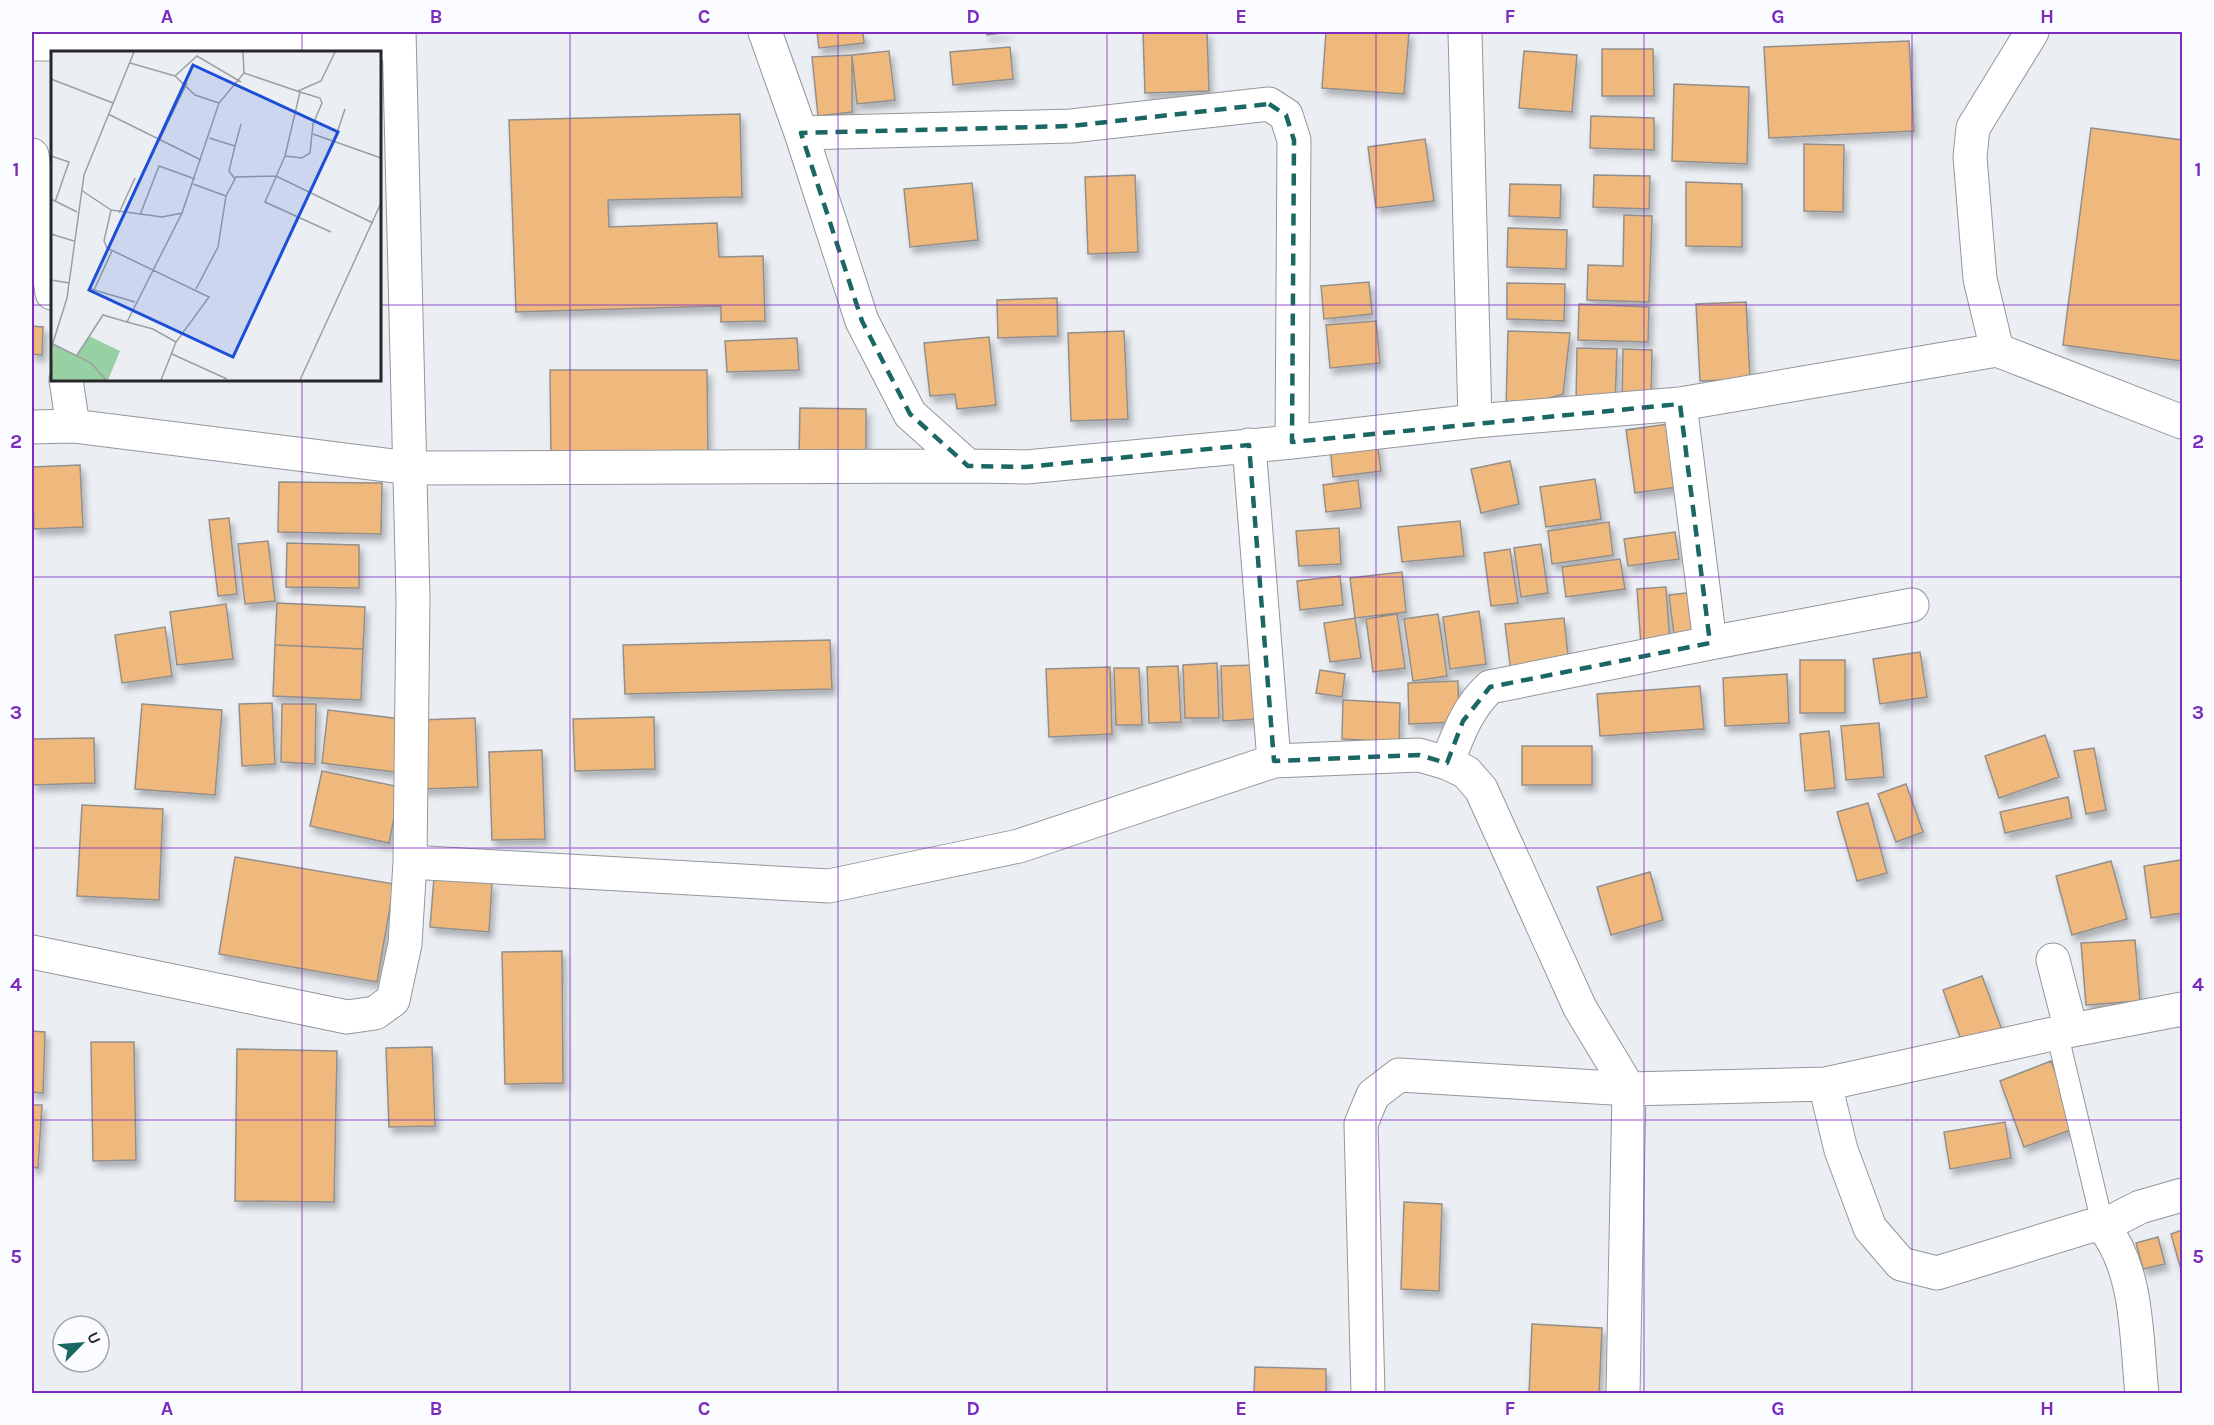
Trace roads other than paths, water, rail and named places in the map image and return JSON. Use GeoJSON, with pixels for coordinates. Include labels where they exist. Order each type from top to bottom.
{"type":"FeatureCollection","features":[{"type":"Feature","properties":{"kind":"street"},"geometry":{"type":"LineString","coordinates":[[765,32],[801,133],[862,321],[910,414],[968,466]]}},
{"type":"Feature","properties":{"kind":"street"},"geometry":{"type":"LineString","coordinates":[[1465,32],[1475,421]]}},
{"type":"Feature","properties":{"kind":"street"},"geometry":{"type":"LineString","coordinates":[[1997,350],[1980,279],[1970,157],[1973,128],[2032,32]]}},
{"type":"Feature","properties":{"kind":"street"},"geometry":{"type":"LineString","coordinates":[[32,44],[399,38],[413,599],[410,862],[405,944],[393,1000],[375,1013],[347,1017],[32,952]]}},
{"type":"Feature","properties":{"kind":"street"},"geometry":{"type":"LineString","coordinates":[[801,133],[1071,126],[1269,104],[1286,115],[1294,140],[1292,442]]}},
{"type":"Feature","properties":{"kind":"street"},"geometry":{"type":"LineString","coordinates":[[32,156],[51,286]]}},
{"type":"Feature","properties":{"kind":"street"},"geometry":{"type":"LineString","coordinates":[[32,427],[73,426],[410,468],[1026,467],[1292,442],[1475,421],[1680,404],[1997,350],[2182,422]]}},
{"type":"Feature","properties":{"kind":"street"},"geometry":{"type":"LineString","coordinates":[[66,381],[73,426]]}},
{"type":"Feature","properties":{"kind":"street"},"geometry":{"type":"LineString","coordinates":[[1680,404],[1710,643]]}},
{"type":"Feature","properties":{"kind":"street"},"geometry":{"type":"LineString","coordinates":[[1249,445],[1274,761]]}},
{"type":"Feature","properties":{"kind":"street"},"geometry":{"type":"LineString","coordinates":[[1447,763],[1463,721],[1482,694],[1490,687],[1912,605]]}},
{"type":"Feature","properties":{"kind":"street"},"geometry":{"type":"LineString","coordinates":[[410,862],[829,886],[1019,846],[1274,761],[1419,755],[1447,763],[1466,772],[1481,789],[1580,1008],[1629,1089],[1623,1394]]}},
{"type":"Feature","properties":{"kind":"street"},"geometry":{"type":"LineString","coordinates":[[2054,960],[2064,1031]]}},
{"type":"Feature","properties":{"kind":"street"},"geometry":{"type":"LineString","coordinates":[[1368,1394],[1362,1124],[1373,1095],[1399,1075],[1629,1089],[1825,1084],[2064,1031],[2182,1009]]}},
{"type":"Feature","properties":{"kind":"street"},"geometry":{"type":"LineString","coordinates":[[1825,1084],[1841,1150],[1870,1228],[1901,1264],[1937,1273],[2090,1226],[2103,1226],[2140,1207],[2182,1195]]}},
{"type":"Feature","properties":{"kind":"street"},"geometry":{"type":"LineString","coordinates":[[2103,1226],[2118,1251],[2132,1297],[2142,1394]]}},
{"type":"Feature","properties":{"kind":"lane"},"geometry":{"type":"LineString","coordinates":[[2064,1031],[2103,1226]]}}]}
